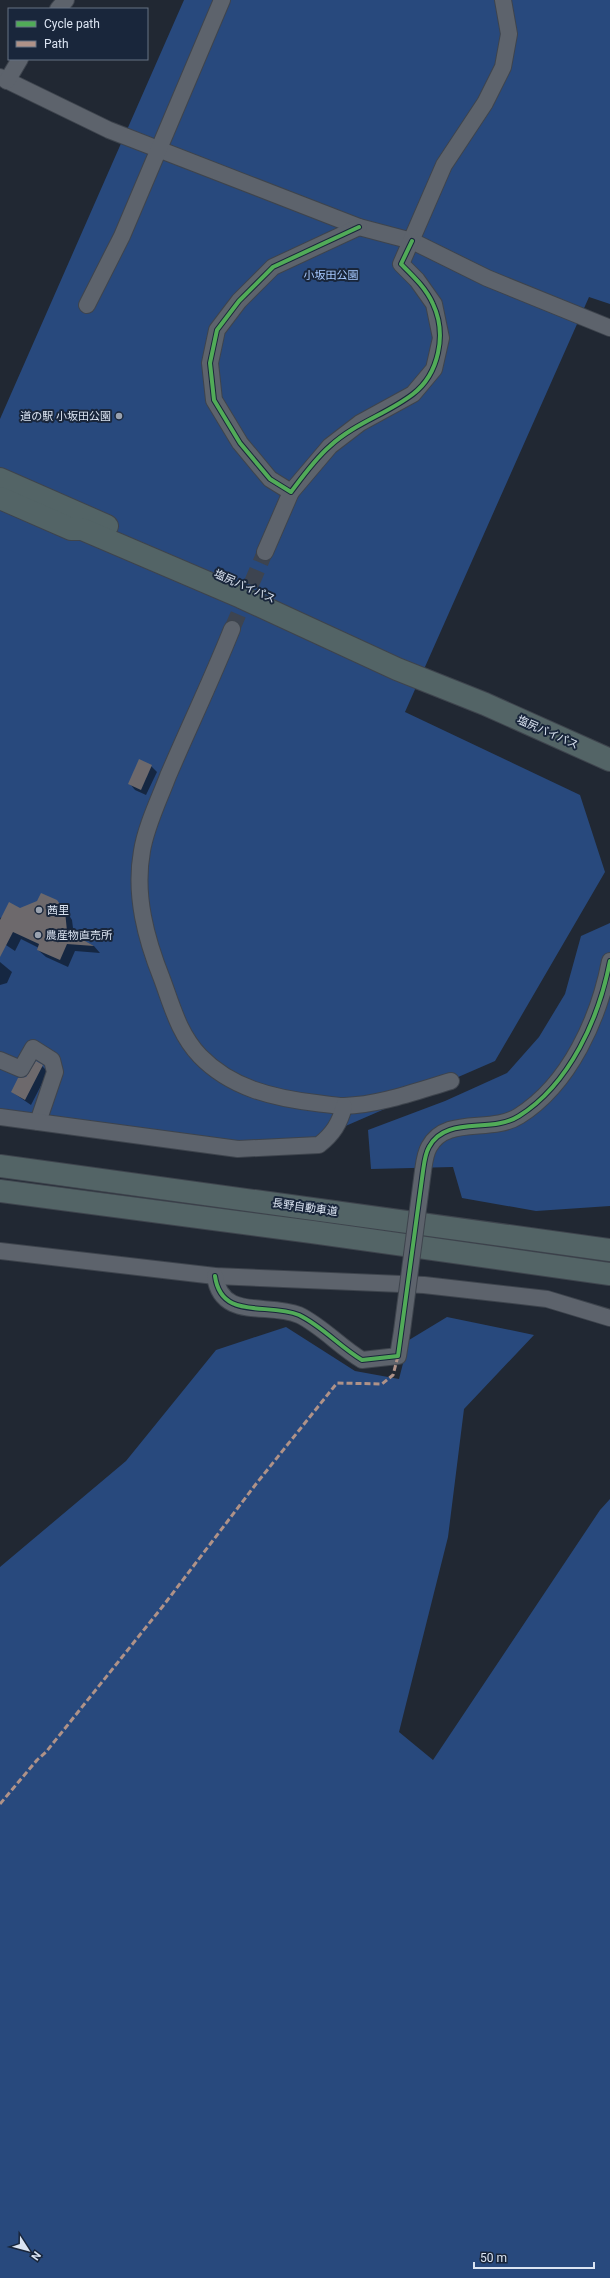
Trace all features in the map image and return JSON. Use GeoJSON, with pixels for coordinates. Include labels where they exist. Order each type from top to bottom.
{"type":"FeatureCollection","features":[{"type":"Feature","properties":{"kind":"highway","name":"塩尻バイパス"},"geometry":{"type":"LineString","coordinates":[[0,479],[420,663],[485,704]]}},
{"type":"Feature","properties":{"kind":"highway","name":"塩尻バイパス"},"geometry":{"type":"LineString","coordinates":[[0,498],[71,528],[82,529],[242,597],[397,669],[485,704],[610,760]]}},
{"type":"Feature","properties":{"kind":"highway","name":"長野自動車道"},"geometry":{"type":"LineString","coordinates":[[0,1166],[610,1250]]}},
{"type":"Feature","properties":{"kind":"highway"},"geometry":{"type":"LineString","coordinates":[[0,1191],[312,1232],[610,1274]]}},
{"type":"Feature","properties":{"kind":"street"},"geometry":{"type":"LineString","coordinates":[[59,8],[66,0]]}},
{"type":"Feature","properties":{"kind":"street"},"geometry":{"type":"LineString","coordinates":[[87,305],[122,236],[222,0]]}},
{"type":"Feature","properties":{"kind":"street"},"geometry":{"type":"LineString","coordinates":[[265,552],[291,492],[330,446],[360,423],[413,394],[434,369],[441,338],[434,304],[417,280],[401,264],[444,165],[485,102],[503,67],[509,34],[503,0]]}},
{"type":"Feature","properties":{"kind":"street"},"geometry":{"type":"LineString","coordinates":[[19,60],[3,79],[109,130],[359,227],[412,241],[487,278],[610,328]]}},
{"type":"Feature","properties":{"kind":"street"},"geometry":{"type":"LineString","coordinates":[[291,492],[270,479],[240,443],[214,400],[210,363],[217,330],[239,301],[273,267],[359,227]]}},
{"type":"Feature","properties":{"kind":"street"},"geometry":{"type":"LineString","coordinates":[[232,630],[155,808],[142,852],[140,886],[143,917],[150,948],[173,1014],[186,1038],[200,1056],[215,1069],[234,1082],[257,1092],[286,1100],[344,1106],[386,1099],[450,1082]]}},
{"type":"Feature","properties":{"kind":"street"},"geometry":{"type":"LineString","coordinates":[[215,1276],[217,1288],[221,1296],[234,1304],[297,1315],[362,1360],[398,1356],[423,1171],[428,1148],[437,1137],[448,1129],[505,1123],[519,1116],[541,1098],[566,1068],[586,1037],[604,993],[610,961]]}},
{"type":"Feature","properties":{"kind":"street"},"geometry":{"type":"LineString","coordinates":[[0,1060],[21,1068],[33,1048],[52,1060],[55,1072],[38,1122]]}},
{"type":"Feature","properties":{"kind":"street"},"geometry":{"type":"LineString","coordinates":[[0,1116],[238,1149],[319,1145],[328,1138],[341,1121],[344,1106]]}},
{"type":"Feature","properties":{"kind":"street"},"geometry":{"type":"LineString","coordinates":[[0,1251],[215,1276],[432,1285],[547,1298],[610,1318]]}},
{"type":"Feature","properties":{"kind":"green space","name":"小坂田公園"},"geometry":{"type":"Polygon","coordinates":[[[184,0],[610,0],[610,304],[589,297],[405,712],[580,795],[605,872],[495,1061],[318,1138],[234,1141],[0,1111],[0,419],[184,0]]]}},
{"type":"Feature","properties":{"kind":"green space"},"geometry":{"type":"Polygon","coordinates":[[[610,923],[610,1206],[536,1211],[462,1198],[453,1167],[371,1169],[368,1130],[445,1101],[507,1073],[539,1037],[565,994],[581,936],[610,923]]]}},
{"type":"Feature","properties":{"kind":"green space"},"geometry":{"type":"Polygon","coordinates":[[[447,1317],[534,1335],[464,1409],[448,1537],[399,1732],[433,1760],[600,1510],[610,1499],[610,2278],[0,2278],[0,1567],[126,1461],[216,1350],[286,1327],[355,1371],[399,1379],[409,1340],[447,1317]]]}},
{"type":"Feature","properties":{"kind":"building"},"geometry":{"type":"Polygon","coordinates":[[[139,759],[152,765],[141,790],[128,784],[139,759]]]}},
{"type":"Feature","properties":{"kind":"building"},"geometry":{"type":"Polygon","coordinates":[[[41,893],[57,900],[65,911],[67,931],[94,946],[67,944],[60,960],[37,950],[39,944],[13,932],[0,957],[0,920],[9,902],[20,908],[37,901],[41,893]]]}},
{"type":"Feature","properties":{"kind":"building"},"geometry":{"type":"Polygon","coordinates":[[[36,1061],[43,1065],[25,1100],[11,1092],[18,1078],[26,1077],[36,1061]]]}},
{"type":"Feature","properties":{"kind":"tunnel"},"geometry":{"type":"LineString","coordinates":[[232,629],[265,552]]}},
{"type":"Feature","properties":{"kind":"marked path"},"geometry":{"type":"LineString","coordinates":[[0,1804],[37,1760],[46,1752],[163,1606],[256,1484],[337,1383],[382,1384],[393,1375],[398,1356]]}},
{"type":"Feature","properties":{"kind":"cycle path"},"geometry":{"type":"LineString","coordinates":[[359,227],[273,267],[239,301],[217,330],[210,363],[214,400],[240,443],[270,479],[291,492],[314,462],[330,446],[350,431],[413,394],[422,386],[429,376],[438,353],[440,340],[439,328],[433,304],[427,293],[419,282],[401,264],[412,241]]}},
{"type":"Feature","properties":{"kind":"cycle path"},"geometry":{"type":"LineString","coordinates":[[215,1276],[219,1290],[226,1299],[236,1305],[248,1308],[287,1311],[299,1315],[362,1360],[398,1356],[424,1165],[429,1147],[437,1137],[446,1131],[470,1126],[496,1124],[519,1116],[537,1102],[553,1086],[580,1048],[590,1027],[605,983],[610,961]]}},
{"type":"Feature","properties":{"kind":"place","name":"道の駅 小坂田公園"},"geometry":{"type":"Point","coordinates":[119,416]}},
{"type":"Feature","properties":{"kind":"place","name":"茜里"},"geometry":{"type":"Point","coordinates":[39,910]}},
{"type":"Feature","properties":{"kind":"place","name":"農産物直売所"},"geometry":{"type":"Point","coordinates":[38,935]}}]}
